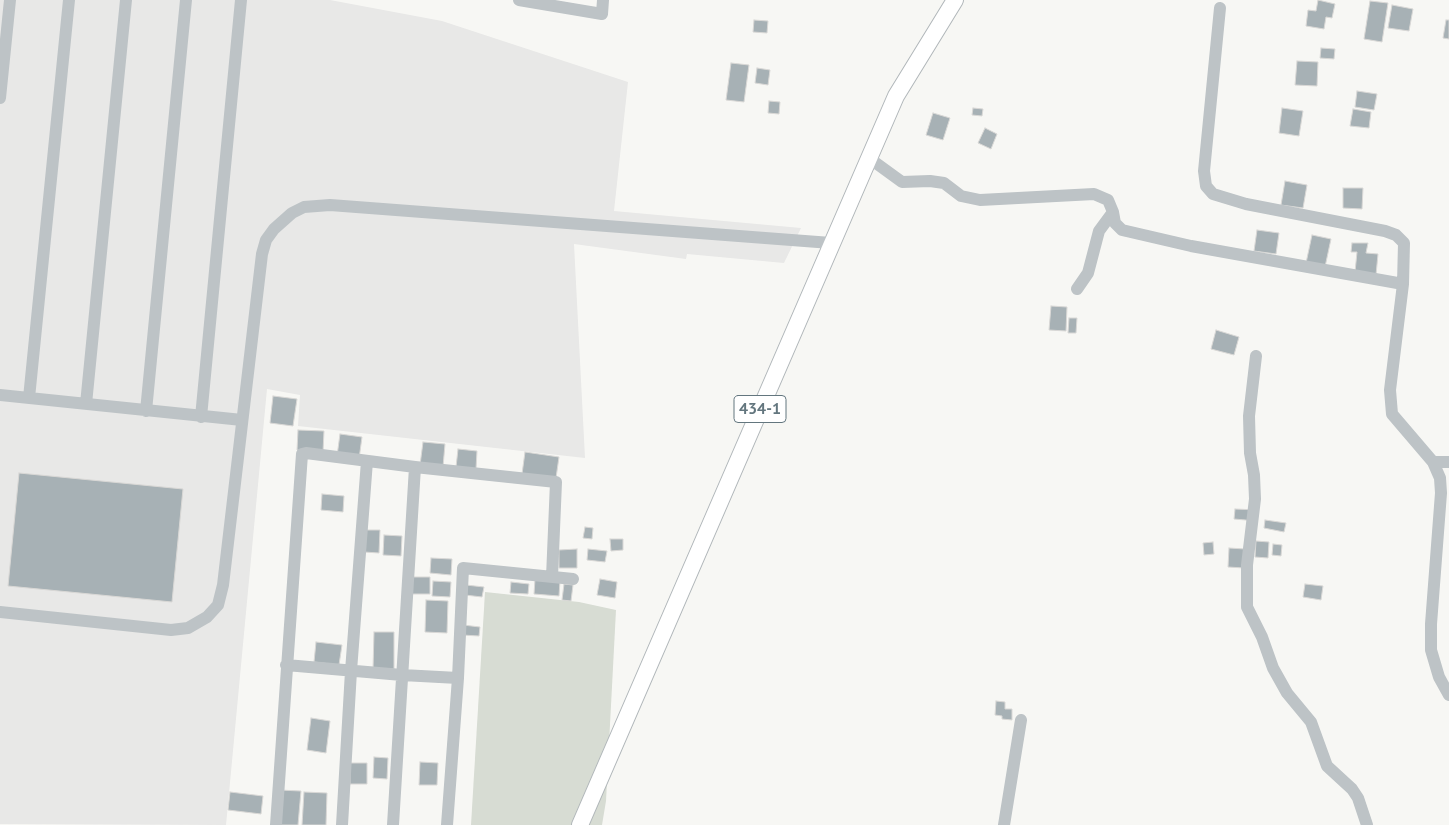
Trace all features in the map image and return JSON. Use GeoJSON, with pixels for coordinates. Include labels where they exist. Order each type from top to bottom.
{"type":"FeatureCollection","features":[{"type":"Feature","properties":{"kind":"main road","name":"434-1"},"geometry":{"type":"LineString","coordinates":[[580,825],[896,96],[955,0]]}},
{"type":"Feature","properties":{"kind":"street"},"geometry":{"type":"LineString","coordinates":[[0,98],[10,0]]}},
{"type":"Feature","properties":{"kind":"street"},"geometry":{"type":"LineString","coordinates":[[28,398],[69,0]]}},
{"type":"Feature","properties":{"kind":"street"},"geometry":{"type":"LineString","coordinates":[[86,404],[126,0]]}},
{"type":"Feature","properties":{"kind":"street"},"geometry":{"type":"LineString","coordinates":[[146,410],[186,0]]}},
{"type":"Feature","properties":{"kind":"street"},"geometry":{"type":"LineString","coordinates":[[201,417],[241,0]]}},
{"type":"Feature","properties":{"kind":"street"},"geometry":{"type":"LineString","coordinates":[[519,0],[602,14],[603,0]]}},
{"type":"Feature","properties":{"kind":"street"},"geometry":{"type":"LineString","coordinates":[[1220,8],[1204,171],[1206,186],[1212,194],[1246,204],[1396,235],[1404,243],[1403,284],[1390,390],[1392,414],[1433,462],[1440,478],[1441,492],[1431,624],[1432,650],[1439,677],[1449,695]]}},
{"type":"Feature","properties":{"kind":"street"},"geometry":{"type":"LineString","coordinates":[[868,158],[902,182],[930,181],[944,183],[961,196],[980,200],[1094,194],[1108,200],[1115,223],[1122,230],[1191,246],[1403,284]]}},
{"type":"Feature","properties":{"kind":"street"},"geometry":{"type":"LineString","coordinates":[[0,612],[171,630],[188,628],[207,617],[218,605],[223,585],[262,254],[266,240],[274,229],[292,213],[304,207],[330,205],[832,243]]}},
{"type":"Feature","properties":{"kind":"street"},"geometry":{"type":"LineString","coordinates":[[1077,289],[1088,273],[1099,231],[1113,212]]}},
{"type":"Feature","properties":{"kind":"street"},"geometry":{"type":"LineString","coordinates":[[1256,356],[1249,416],[1250,453],[1254,475],[1255,499],[1247,565],[1247,607],[1262,637],[1273,668],[1287,693],[1311,722],[1327,766],[1352,788],[1358,798],[1367,825]]}},
{"type":"Feature","properties":{"kind":"street"},"geometry":{"type":"LineString","coordinates":[[0,395],[242,420]]}},
{"type":"Feature","properties":{"kind":"street"},"geometry":{"type":"LineString","coordinates":[[276,825],[302,454],[556,482],[552,577]]}},
{"type":"Feature","properties":{"kind":"street"},"geometry":{"type":"LineString","coordinates":[[342,825],[351,671],[367,461]]}},
{"type":"Feature","properties":{"kind":"street"},"geometry":{"type":"LineString","coordinates":[[1433,462],[1449,462]]}},
{"type":"Feature","properties":{"kind":"street"},"geometry":{"type":"LineString","coordinates":[[393,825],[415,467]]}},
{"type":"Feature","properties":{"kind":"street"},"geometry":{"type":"LineString","coordinates":[[447,825],[458,678],[463,568],[573,579]]}},
{"type":"Feature","properties":{"kind":"street"},"geometry":{"type":"LineString","coordinates":[[286,666],[458,678]]}},
{"type":"Feature","properties":{"kind":"street"},"geometry":{"type":"LineString","coordinates":[[1004,825],[1021,720]]}},
{"type":"Feature","properties":{"kind":"shaded area"},"geometry":{"type":"Polygon","coordinates":[[[0,0],[330,0],[442,21],[628,82],[614,211],[801,228],[784,263],[687,254],[686,259],[574,244],[585,458],[298,426],[300,395],[267,389],[226,825],[0,824],[0,0]]]}},
{"type":"Feature","properties":{"kind":"shaded area"},"geometry":{"type":"Polygon","coordinates":[[[485,592],[579,602],[616,610],[606,801],[602,825],[471,825],[485,592]]]}},
{"type":"Feature","properties":{"kind":"building"},"geometry":{"type":"Polygon","coordinates":[[[1318,0],[1335,4],[1332,18],[1326,17],[1324,29],[1306,26],[1308,10],[1316,11],[1318,0]]]}},
{"type":"Feature","properties":{"kind":"building"},"geometry":{"type":"Polygon","coordinates":[[[1370,1],[1388,3],[1382,42],[1364,39],[1370,1]]]}},
{"type":"Feature","properties":{"kind":"building"},"geometry":{"type":"Polygon","coordinates":[[[1392,5],[1413,9],[1409,31],[1388,28],[1392,5]]]}},
{"type":"Feature","properties":{"kind":"building"},"geometry":{"type":"Polygon","coordinates":[[[754,20],[768,21],[767,33],[753,32],[754,20]]]}},
{"type":"Feature","properties":{"kind":"building"},"geometry":{"type":"Polygon","coordinates":[[[1446,20],[1449,20],[1449,39],[1443,38],[1446,20]]]}},
{"type":"Feature","properties":{"kind":"building"},"geometry":{"type":"Polygon","coordinates":[[[1321,48],[1335,49],[1334,59],[1320,58],[1321,48]]]}},
{"type":"Feature","properties":{"kind":"building"},"geometry":{"type":"Polygon","coordinates":[[[1297,61],[1318,62],[1317,86],[1295,85],[1297,61]]]}},
{"type":"Feature","properties":{"kind":"building"},"geometry":{"type":"Polygon","coordinates":[[[731,63],[749,65],[744,102],[726,100],[731,63]]]}},
{"type":"Feature","properties":{"kind":"building"},"geometry":{"type":"Polygon","coordinates":[[[757,68],[770,70],[768,85],[755,83],[757,68]]]}},
{"type":"Feature","properties":{"kind":"building"},"geometry":{"type":"Polygon","coordinates":[[[1357,91],[1377,94],[1374,110],[1355,107],[1357,91]]]}},
{"type":"Feature","properties":{"kind":"building"},"geometry":{"type":"Polygon","coordinates":[[[769,101],[780,102],[779,114],[768,113],[769,101]]]}},
{"type":"Feature","properties":{"kind":"building"},"geometry":{"type":"Polygon","coordinates":[[[973,108],[983,109],[982,116],[972,115],[973,108]]]}},
{"type":"Feature","properties":{"kind":"building"},"geometry":{"type":"Polygon","coordinates":[[[1282,108],[1303,111],[1299,136],[1279,133],[1282,108]]]}},
{"type":"Feature","properties":{"kind":"building"},"geometry":{"type":"Polygon","coordinates":[[[1353,109],[1371,112],[1369,128],[1350,126],[1353,109]]]}},
{"type":"Feature","properties":{"kind":"building"},"geometry":{"type":"Polygon","coordinates":[[[933,113],[950,118],[943,140],[926,135],[933,113]]]}},
{"type":"Feature","properties":{"kind":"building"},"geometry":{"type":"Polygon","coordinates":[[[985,128],[997,134],[991,149],[978,143],[985,128]]]}},
{"type":"Feature","properties":{"kind":"building"},"geometry":{"type":"Polygon","coordinates":[[[1285,181],[1307,185],[1303,208],[1281,205],[1285,181]]]}},
{"type":"Feature","properties":{"kind":"building"},"geometry":{"type":"Polygon","coordinates":[[[1343,188],[1363,188],[1362,209],[1343,208],[1343,188]]]}},
{"type":"Feature","properties":{"kind":"building"},"geometry":{"type":"Polygon","coordinates":[[[1257,230],[1279,233],[1276,254],[1254,251],[1257,230]]]}},
{"type":"Feature","properties":{"kind":"building"},"geometry":{"type":"Polygon","coordinates":[[[1312,235],[1331,239],[1325,267],[1306,263],[1312,235]]]}},
{"type":"Feature","properties":{"kind":"building"},"geometry":{"type":"Polygon","coordinates":[[[1352,243],[1368,243],[1366,253],[1378,254],[1376,275],[1355,272],[1357,252],[1351,252],[1352,243]]]}},
{"type":"Feature","properties":{"kind":"building"},"geometry":{"type":"Polygon","coordinates":[[[1051,306],[1067,307],[1066,331],[1049,330],[1051,306]]]}},
{"type":"Feature","properties":{"kind":"building"},"geometry":{"type":"Polygon","coordinates":[[[1069,318],[1077,318],[1076,333],[1068,333],[1069,318]]]}},
{"type":"Feature","properties":{"kind":"building"},"geometry":{"type":"Polygon","coordinates":[[[1216,330],[1239,337],[1234,355],[1211,349],[1216,330]]]}},
{"type":"Feature","properties":{"kind":"building"},"geometry":{"type":"Polygon","coordinates":[[[273,396],[297,399],[293,426],[270,423],[273,396]]]}},
{"type":"Feature","properties":{"kind":"building"},"geometry":{"type":"Polygon","coordinates":[[[298,430],[324,431],[323,452],[297,450],[298,430]]]}},
{"type":"Feature","properties":{"kind":"building"},"geometry":{"type":"Polygon","coordinates":[[[340,434],[362,437],[359,459],[337,456],[340,434]]]}},
{"type":"Feature","properties":{"kind":"building"},"geometry":{"type":"Polygon","coordinates":[[[423,442],[445,444],[443,467],[420,465],[423,442]]]}},
{"type":"Feature","properties":{"kind":"building"},"geometry":{"type":"Polygon","coordinates":[[[458,449],[477,451],[476,469],[456,467],[458,449]]]}},
{"type":"Feature","properties":{"kind":"building"},"geometry":{"type":"Polygon","coordinates":[[[525,452],[559,457],[556,478],[522,474],[525,452]]]}},
{"type":"Feature","properties":{"kind":"building"},"geometry":{"type":"Polygon","coordinates":[[[19,473],[183,489],[172,602],[8,586],[19,473]]]}},
{"type":"Feature","properties":{"kind":"building"},"geometry":{"type":"Polygon","coordinates":[[[322,494],[344,496],[343,512],[321,510],[322,494]]]}},
{"type":"Feature","properties":{"kind":"building"},"geometry":{"type":"Polygon","coordinates":[[[1235,509],[1258,510],[1257,521],[1234,519],[1235,509]]]}},
{"type":"Feature","properties":{"kind":"building"},"geometry":{"type":"Polygon","coordinates":[[[1265,520],[1286,523],[1284,532],[1264,528],[1265,520]]]}},
{"type":"Feature","properties":{"kind":"building"},"geometry":{"type":"Polygon","coordinates":[[[585,527],[593,528],[592,539],[583,538],[585,527]]]}},
{"type":"Feature","properties":{"kind":"building"},"geometry":{"type":"Polygon","coordinates":[[[365,530],[380,530],[379,553],[364,552],[365,530]]]}},
{"type":"Feature","properties":{"kind":"building"},"geometry":{"type":"Polygon","coordinates":[[[384,535],[402,536],[401,556],[383,555],[384,535]]]}},
{"type":"Feature","properties":{"kind":"building"},"geometry":{"type":"Polygon","coordinates":[[[610,539],[623,539],[623,550],[611,551],[610,539]]]}},
{"type":"Feature","properties":{"kind":"building"},"geometry":{"type":"Polygon","coordinates":[[[1256,541],[1269,542],[1268,558],[1255,557],[1256,541]]]}},
{"type":"Feature","properties":{"kind":"building"},"geometry":{"type":"Polygon","coordinates":[[[1213,542],[1214,554],[1204,555],[1203,543],[1213,542]]]}},
{"type":"Feature","properties":{"kind":"building"},"geometry":{"type":"Polygon","coordinates":[[[1273,544],[1282,545],[1281,556],[1272,555],[1273,544]]]}},
{"type":"Feature","properties":{"kind":"building"},"geometry":{"type":"Polygon","coordinates":[[[1229,548],[1245,549],[1244,568],[1228,567],[1229,548]]]}},
{"type":"Feature","properties":{"kind":"building"},"geometry":{"type":"Polygon","coordinates":[[[577,549],[577,568],[559,568],[559,550],[577,549]]]}},
{"type":"Feature","properties":{"kind":"building"},"geometry":{"type":"Polygon","coordinates":[[[588,549],[607,551],[605,562],[587,560],[588,549]]]}},
{"type":"Feature","properties":{"kind":"building"},"geometry":{"type":"Polygon","coordinates":[[[431,558],[452,559],[451,575],[430,573],[431,558]]]}},
{"type":"Feature","properties":{"kind":"building"},"geometry":{"type":"Polygon","coordinates":[[[412,577],[430,577],[430,594],[411,594],[412,577]]]}},
{"type":"Feature","properties":{"kind":"building"},"geometry":{"type":"Polygon","coordinates":[[[535,579],[560,581],[559,596],[534,594],[535,579]]]}},
{"type":"Feature","properties":{"kind":"building"},"geometry":{"type":"Polygon","coordinates":[[[600,579],[617,582],[615,598],[597,595],[600,579]]]}},
{"type":"Feature","properties":{"kind":"building"},"geometry":{"type":"Polygon","coordinates":[[[433,581],[451,582],[450,597],[432,596],[433,581]]]}},
{"type":"Feature","properties":{"kind":"building"},"geometry":{"type":"Polygon","coordinates":[[[511,582],[529,584],[528,594],[510,593],[511,582]]]}},
{"type":"Feature","properties":{"kind":"building"},"geometry":{"type":"Polygon","coordinates":[[[564,584],[573,585],[571,601],[562,600],[564,584]]]}},
{"type":"Feature","properties":{"kind":"building"},"geometry":{"type":"Polygon","coordinates":[[[1305,584],[1323,586],[1321,600],[1303,597],[1305,584]]]}},
{"type":"Feature","properties":{"kind":"building"},"geometry":{"type":"Polygon","coordinates":[[[466,585],[484,587],[482,597],[465,595],[466,585]]]}},
{"type":"Feature","properties":{"kind":"building"},"geometry":{"type":"Polygon","coordinates":[[[426,600],[448,601],[447,633],[425,632],[426,600]]]}},
{"type":"Feature","properties":{"kind":"building"},"geometry":{"type":"Polygon","coordinates":[[[463,625],[480,627],[479,636],[462,635],[463,625]]]}},
{"type":"Feature","properties":{"kind":"building"},"geometry":{"type":"Polygon","coordinates":[[[374,632],[394,632],[394,669],[373,669],[374,632]]]}},
{"type":"Feature","properties":{"kind":"building"},"geometry":{"type":"Polygon","coordinates":[[[316,642],[342,645],[339,665],[314,662],[316,642]]]}},
{"type":"Feature","properties":{"kind":"building"},"geometry":{"type":"Polygon","coordinates":[[[996,701],[1005,702],[1005,709],[1012,709],[1012,720],[1002,719],[1002,716],[995,715],[996,701]]]}},
{"type":"Feature","properties":{"kind":"building"},"geometry":{"type":"Polygon","coordinates":[[[311,718],[330,721],[326,753],[307,750],[311,718]]]}},
{"type":"Feature","properties":{"kind":"building"},"geometry":{"type":"Polygon","coordinates":[[[374,757],[388,758],[387,779],[373,778],[374,757]]]}},
{"type":"Feature","properties":{"kind":"building"},"geometry":{"type":"Polygon","coordinates":[[[420,762],[438,763],[437,785],[419,785],[420,762]]]}},
{"type":"Feature","properties":{"kind":"building"},"geometry":{"type":"Polygon","coordinates":[[[350,763],[367,763],[367,784],[350,784],[350,763]]]}},
{"type":"Feature","properties":{"kind":"building"},"geometry":{"type":"Polygon","coordinates":[[[279,790],[301,791],[298,825],[276,825],[279,790]]]}},
{"type":"Feature","properties":{"kind":"building"},"geometry":{"type":"Polygon","coordinates":[[[230,792],[263,796],[261,814],[228,810],[230,792]]]}},
{"type":"Feature","properties":{"kind":"building"},"geometry":{"type":"Polygon","coordinates":[[[304,792],[327,793],[326,825],[302,825],[304,792]]]}}]}
